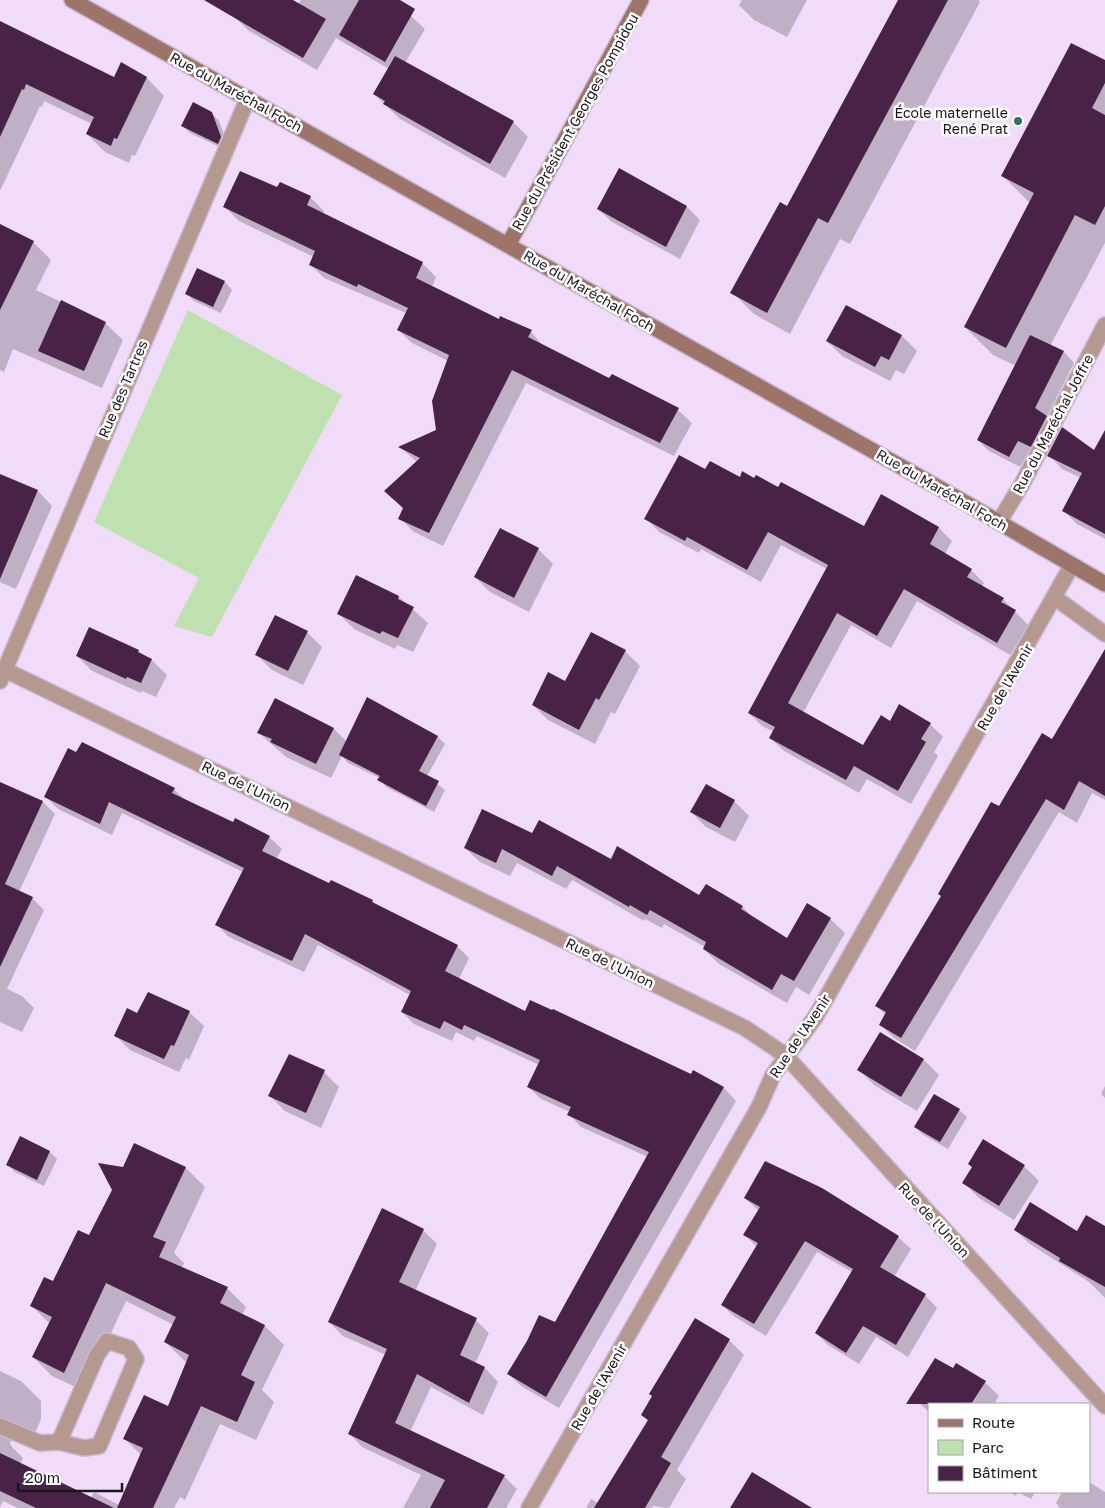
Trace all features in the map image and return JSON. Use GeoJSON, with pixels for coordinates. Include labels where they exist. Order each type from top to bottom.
{"type":"FeatureCollection","features":[{"type":"Feature","properties":{"kind":"main road","name":"Rue du Maréchal Foch"},"geometry":{"type":"LineString","coordinates":[[72,0],[999,522],[1105,584]]}},
{"type":"Feature","properties":{"kind":"main road","name":"Rue du Président Georges Pompidou"},"geometry":{"type":"LineString","coordinates":[[508,245],[641,0]]}},
{"type":"Feature","properties":{"kind":"street","name":"Rue des Tartres"},"geometry":{"type":"LineString","coordinates":[[2,676],[248,98]]}},
{"type":"Feature","properties":{"kind":"street","name":"Rue du Maréchal Joffre"},"geometry":{"type":"LineString","coordinates":[[999,522],[1022,484],[1105,325]]}},
{"type":"Feature","properties":{"kind":"street","name":"Rue de l'Avenir"},"geometry":{"type":"LineString","coordinates":[[530,1508],[754,1116],[773,1075],[785,1055],[816,1016],[1072,565]]}},
{"type":"Feature","properties":{"kind":"street"},"geometry":{"type":"LineString","coordinates":[[1054,597],[1105,634]]}},
{"type":"Feature","properties":{"kind":"street","name":"Rue de l'Union"},"geometry":{"type":"LineString","coordinates":[[2,676],[746,1028],[785,1055],[1105,1406]]}},
{"type":"Feature","properties":{"kind":"street"},"geometry":{"type":"LineString","coordinates":[[0,1426],[40,1442],[59,1442],[84,1448],[99,1446],[136,1359],[129,1348],[106,1341],[97,1355],[59,1442]]}},
{"type":"Feature","properties":{"kind":"green space"},"geometry":{"type":"Polygon","coordinates":[[[188,310],[342,395],[212,637],[174,626],[199,578],[94,522],[188,310]]]}},
{"type":"Feature","properties":{"kind":"building"},"geometry":{"type":"Polygon","coordinates":[[[204,0],[293,0],[326,19],[303,58],[204,0]]]}},
{"type":"Feature","properties":{"kind":"building"},"geometry":{"type":"Polygon","coordinates":[[[359,0],[400,0],[415,9],[385,62],[339,35],[359,0]]]}},
{"type":"Feature","properties":{"kind":"building"},"geometry":{"type":"Polygon","coordinates":[[[898,0],[948,0],[828,223],[818,218],[767,313],[730,293],[780,202],[787,206],[898,0]]]}},
{"type":"Feature","properties":{"kind":"building"},"geometry":{"type":"Polygon","coordinates":[[[0,21],[114,77],[121,62],[147,77],[117,139],[114,138],[111,146],[86,134],[94,117],[26,84],[0,137],[0,21]]]}},
{"type":"Feature","properties":{"kind":"building"},"geometry":{"type":"Polygon","coordinates":[[[1071,43],[1105,60],[1105,83],[1092,108],[1105,115],[1105,206],[1095,225],[1075,215],[1006,348],[964,327],[1034,193],[1001,176],[1071,43]]]}},
{"type":"Feature","properties":{"kind":"building"},"geometry":{"type":"Polygon","coordinates":[[[395,56],[514,121],[490,164],[383,104],[385,101],[373,94],[395,56]]]}},
{"type":"Feature","properties":{"kind":"building"},"geometry":{"type":"Polygon","coordinates":[[[193,102],[212,112],[221,137],[218,144],[181,126],[193,102]]]}},
{"type":"Feature","properties":{"kind":"building"},"geometry":{"type":"Polygon","coordinates":[[[619,168],[687,206],[666,247],[597,209],[619,168]]]}},
{"type":"Feature","properties":{"kind":"building"},"geometry":{"type":"Polygon","coordinates":[[[240,171],[277,187],[280,182],[311,196],[307,205],[423,262],[416,278],[499,319],[500,316],[532,330],[528,337],[609,378],[612,374],[679,408],[660,443],[512,370],[429,533],[398,519],[403,508],[384,491],[420,458],[398,447],[436,430],[432,401],[449,355],[397,330],[408,308],[358,284],[357,287],[309,265],[315,251],[223,207],[240,171]]]}},
{"type":"Feature","properties":{"kind":"building"},"geometry":{"type":"Polygon","coordinates":[[[0,224],[34,241],[0,310],[0,224]]]}},
{"type":"Feature","properties":{"kind":"building"},"geometry":{"type":"Polygon","coordinates":[[[197,268],[225,281],[213,307],[185,294],[197,268]]]}},
{"type":"Feature","properties":{"kind":"building"},"geometry":{"type":"Polygon","coordinates":[[[61,300],[106,322],[84,371],[38,351],[61,300]]]}},
{"type":"Feature","properties":{"kind":"building"},"geometry":{"type":"Polygon","coordinates":[[[846,305],[902,335],[889,360],[881,356],[875,367],[826,341],[846,305]]]}},
{"type":"Feature","properties":{"kind":"building"},"geometry":{"type":"Polygon","coordinates":[[[1030,335],[1064,351],[1035,408],[1047,416],[1031,447],[1018,441],[1009,457],[977,440],[1030,335]]]}},
{"type":"Feature","properties":{"kind":"building"},"geometry":{"type":"Polygon","coordinates":[[[1062,427],[1094,450],[1105,430],[1105,534],[1062,511],[1082,473],[1047,456],[1062,427]]]}},
{"type":"Feature","properties":{"kind":"building"},"geometry":{"type":"Polygon","coordinates":[[[679,455],[705,469],[710,461],[740,477],[742,471],[754,478],[756,475],[778,487],[781,482],[864,526],[881,494],[939,527],[930,544],[972,569],[967,577],[1004,598],[1001,602],[1016,610],[997,643],[904,589],[877,636],[837,613],[788,703],[863,745],[881,715],[890,721],[899,704],[931,723],[921,739],[926,742],[898,791],[854,766],[846,780],[769,738],[775,727],[748,713],[828,565],[768,532],[747,570],[687,537],[685,541],[644,519],[679,455]]]}},
{"type":"Feature","properties":{"kind":"building"},"geometry":{"type":"Polygon","coordinates":[[[0,474],[38,490],[0,579],[0,474]]]}},
{"type":"Feature","properties":{"kind":"building"},"geometry":{"type":"Polygon","coordinates":[[[500,528],[539,548],[514,598],[474,577],[500,528]]]}},
{"type":"Feature","properties":{"kind":"building"},"geometry":{"type":"Polygon","coordinates":[[[356,575],[399,596],[398,599],[414,607],[398,638],[382,631],[380,634],[337,614],[356,575]]]}},
{"type":"Feature","properties":{"kind":"building"},"geometry":{"type":"Polygon","coordinates":[[[275,615],[308,631],[288,671],[255,655],[275,615]]]}},
{"type":"Feature","properties":{"kind":"building"},"geometry":{"type":"Polygon","coordinates":[[[89,627],[139,650],[138,652],[152,659],[141,683],[127,677],[126,679],[76,656],[89,627]]]}},
{"type":"Feature","properties":{"kind":"building"},"geometry":{"type":"Polygon","coordinates":[[[591,632],[626,650],[599,700],[596,698],[579,730],[532,705],[548,672],[565,681],[591,632]]]}},
{"type":"Feature","properties":{"kind":"building"},"geometry":{"type":"Polygon","coordinates":[[[1105,649],[1105,796],[1079,781],[1064,810],[1046,799],[901,1038],[879,1025],[886,1012],[875,1006],[941,896],[938,894],[991,802],[999,806],[1042,733],[1052,739],[1105,649]]]}},
{"type":"Feature","properties":{"kind":"building"},"geometry":{"type":"Polygon","coordinates":[[[367,697],[438,736],[419,771],[439,781],[426,806],[377,780],[380,776],[339,755],[367,697]]]}},
{"type":"Feature","properties":{"kind":"building"},"geometry":{"type":"Polygon","coordinates":[[[275,698],[334,728],[316,764],[270,742],[272,739],[257,733],[275,698]]]}},
{"type":"Feature","properties":{"kind":"building"},"geometry":{"type":"Polygon","coordinates":[[[82,742],[175,788],[172,793],[233,822],[235,818],[270,836],[262,851],[329,883],[331,880],[373,900],[372,902],[458,945],[445,971],[525,1011],[530,1000],[553,1009],[691,1074],[693,1070],[724,1087],[546,1397],[507,1374],[527,1341],[539,1315],[555,1322],[649,1152],[567,1115],[571,1107],[527,1087],[540,1060],[464,1025],[462,1030],[444,1021],[440,1029],[401,1012],[411,991],[305,934],[292,961],[215,925],[244,868],[109,802],[100,824],[44,797],[68,748],[76,752],[82,742]]]}},
{"type":"Feature","properties":{"kind":"building"},"geometry":{"type":"Polygon","coordinates":[[[0,782],[43,801],[5,884],[33,897],[0,967],[0,782]]]}},
{"type":"Feature","properties":{"kind":"building"},"geometry":{"type":"Polygon","coordinates":[[[706,784],[735,800],[720,828],[690,812],[706,784]]]}},
{"type":"Feature","properties":{"kind":"building"},"geometry":{"type":"Polygon","coordinates":[[[482,809],[532,833],[539,820],[611,859],[617,846],[699,895],[706,884],[743,906],[741,909],[787,938],[807,903],[831,918],[794,981],[781,974],[772,990],[703,949],[706,942],[650,910],[647,915],[630,905],[629,907],[557,866],[552,876],[502,849],[496,863],[464,848],[482,809]]]}},
{"type":"Feature","properties":{"kind":"building"},"geometry":{"type":"Polygon","coordinates":[[[148,992],[190,1011],[174,1046],[171,1045],[164,1059],[114,1036],[127,1008],[137,1013],[148,992]]]}},
{"type":"Feature","properties":{"kind":"building"},"geometry":{"type":"Polygon","coordinates":[[[880,1032],[924,1059],[901,1097],[857,1070],[880,1032]]]}},
{"type":"Feature","properties":{"kind":"building"},"geometry":{"type":"Polygon","coordinates":[[[289,1054],[325,1070],[306,1113],[268,1096],[289,1054]]]}},
{"type":"Feature","properties":{"kind":"building"},"geometry":{"type":"Polygon","coordinates":[[[934,1094],[960,1109],[940,1142],[914,1127],[934,1094]]]}},
{"type":"Feature","properties":{"kind":"building"},"geometry":{"type":"Polygon","coordinates":[[[20,1136],[50,1151],[37,1180],[6,1165],[20,1136]]]}},
{"type":"Feature","properties":{"kind":"building"},"geometry":{"type":"Polygon","coordinates":[[[983,1139],[1025,1165],[999,1206],[962,1183],[972,1167],[968,1164],[983,1139]]]}},
{"type":"Feature","properties":{"kind":"building"},"geometry":{"type":"Polygon","coordinates":[[[134,1143],[186,1167],[153,1237],[166,1242],[159,1257],[228,1287],[220,1303],[265,1325],[241,1375],[255,1382],[237,1422],[201,1406],[153,1508],[117,1508],[143,1448],[123,1439],[144,1395],[168,1406],[189,1355],[164,1342],[176,1317],[106,1283],[64,1373],[32,1357],[52,1317],[30,1306],[44,1277],[53,1281],[78,1230],[89,1235],[112,1190],[98,1163],[123,1167],[134,1143]]]}},
{"type":"Feature","properties":{"kind":"building"},"geometry":{"type":"Polygon","coordinates":[[[765,1161],[822,1188],[899,1236],[880,1267],[926,1294],[896,1345],[863,1326],[846,1353],[815,1333],[853,1269],[805,1241],[754,1324],[721,1305],[758,1243],[743,1235],[760,1207],[744,1198],[765,1161]]]}},
{"type":"Feature","properties":{"kind":"building"},"geometry":{"type":"Polygon","coordinates":[[[1030,1202],[1077,1231],[1086,1215],[1105,1226],[1105,1287],[1059,1261],[1060,1258],[1014,1230],[1030,1202]]]}},
{"type":"Feature","properties":{"kind":"building"},"geometry":{"type":"Polygon","coordinates":[[[382,1208],[424,1229],[399,1282],[477,1318],[460,1355],[485,1367],[469,1403],[417,1374],[395,1423],[505,1475],[487,1508],[430,1508],[445,1480],[348,1434],[387,1349],[328,1322],[382,1208]]]}},
{"type":"Feature","properties":{"kind":"building"},"geometry":{"type":"Polygon","coordinates":[[[695,1318],[730,1339],[661,1457],[671,1463],[645,1508],[594,1508],[648,1420],[641,1415],[652,1396],[649,1394],[695,1318]]]}},
{"type":"Feature","properties":{"kind":"building"},"geometry":{"type":"Polygon","coordinates":[[[935,1358],[953,1368],[956,1363],[986,1381],[972,1403],[906,1404],[935,1358]]]}},
{"type":"Feature","properties":{"kind":"building"},"geometry":{"type":"Polygon","coordinates":[[[0,1453],[114,1508],[36,1508],[0,1491],[0,1453]]]}},
{"type":"Feature","properties":{"kind":"building"},"geometry":{"type":"Polygon","coordinates":[[[752,1472],[812,1508],[730,1508],[752,1472]]]}},
{"type":"Feature","properties":{"kind":"place","name":"École maternelle René Prat"},"geometry":{"type":"Point","coordinates":[1018,121]}}]}
